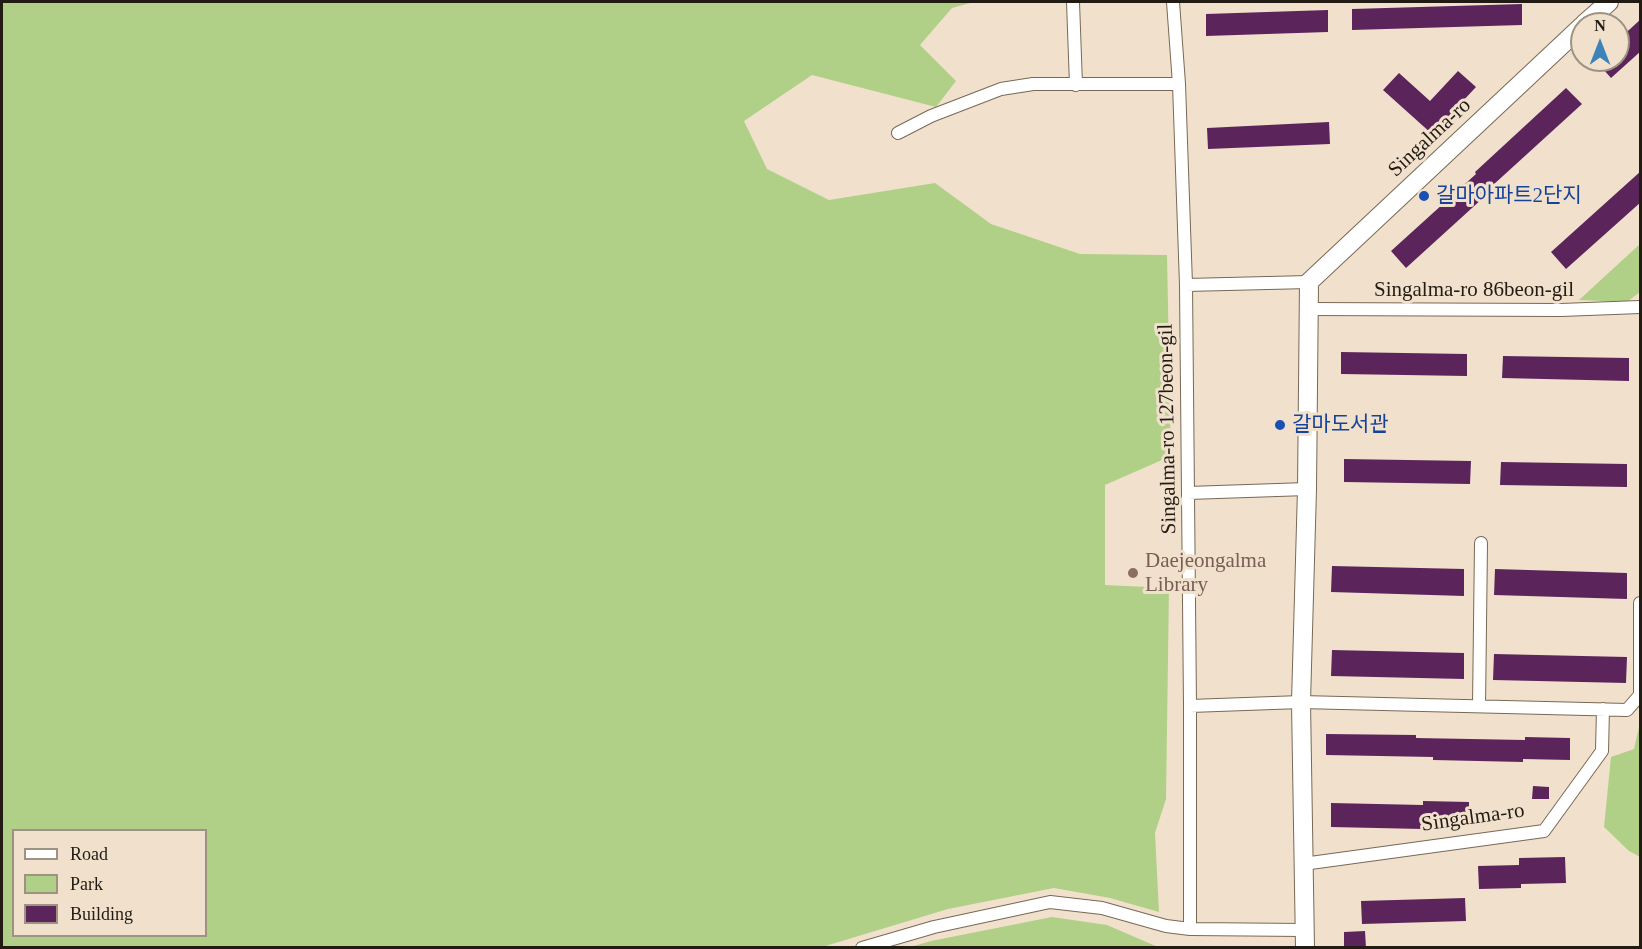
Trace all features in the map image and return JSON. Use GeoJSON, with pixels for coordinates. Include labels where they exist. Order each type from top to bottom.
{"type":"FeatureCollection","features":[{"type":"Feature","properties":{"kind":"street"},"geometry":{"type":"LineString","coordinates":[[1073,2],[1076,85]]}},
{"type":"Feature","properties":{"kind":"street","name":"Singalma-ro 127beon-gil"},"geometry":{"type":"LineString","coordinates":[[1173,2],[1179,84],[1186,285],[1190,929]]}},
{"type":"Feature","properties":{"kind":"street","name":"Singalma-ro"},"geometry":{"type":"LineString","coordinates":[[1309,282],[1570,37]]}},
{"type":"Feature","properties":{"kind":"street"},"geometry":{"type":"LineString","coordinates":[[898,133],[931,116],[1001,89],[1033,84],[1179,84]]}},
{"type":"Feature","properties":{"kind":"street"},"geometry":{"type":"LineString","coordinates":[[862,948],[934,927],[1050,902],[1102,908],[1166,926],[1304,939],[1301,702],[1307,489],[1309,282],[1186,285]]}},
{"type":"Feature","properties":{"kind":"street","name":"Singalma-ro 86beon-gil"},"geometry":{"type":"LineString","coordinates":[[1308,309],[1561,310],[1641,307]]}},
{"type":"Feature","properties":{"kind":"street"},"geometry":{"type":"LineString","coordinates":[[1188,493],[1307,489]]}},
{"type":"Feature","properties":{"kind":"street"},"geometry":{"type":"LineString","coordinates":[[1479,706],[1481,543]]}},
{"type":"Feature","properties":{"kind":"street"},"geometry":{"type":"LineString","coordinates":[[1190,706],[1301,702],[1627,710],[1640,695],[1641,603]]}},
{"type":"Feature","properties":{"kind":"street","name":"Singalma-ro"},"geometry":{"type":"LineString","coordinates":[[1303,864],[1544,831],[1602,751],[1603,709]]}},
{"type":"Feature","properties":{"kind":"green space"},"geometry":{"type":"Polygon","coordinates":[[[2,2],[974,2],[952,8],[920,45],[956,81],[936,107],[812,75],[744,121],[767,169],[829,200],[935,183],[991,224],[1080,254],[1167,255],[1171,456],[1105,485],[1105,585],[1169,588],[1166,799],[1155,833],[1159,912],[1110,898],[1054,888],[948,909],[822,947],[2,947],[2,2]]]}},
{"type":"Feature","properties":{"kind":"green space"},"geometry":{"type":"Polygon","coordinates":[[[1640,244],[1640,292],[1627,302],[1579,300],[1640,244]]]}},
{"type":"Feature","properties":{"kind":"green space"},"geometry":{"type":"Polygon","coordinates":[[[1640,723],[1640,857],[1629,851],[1604,827],[1611,757],[1634,749],[1640,723]]]}},
{"type":"Feature","properties":{"kind":"green space"},"geometry":{"type":"Polygon","coordinates":[[[1052,917],[1107,925],[1158,947],[910,947],[931,941],[1052,917]]]}},
{"type":"Feature","properties":{"kind":"building"},"geometry":{"type":"Polygon","coordinates":[[[1522,4],[1522,25],[1352,30],[1352,9],[1522,4]]]}},
{"type":"Feature","properties":{"kind":"building"},"geometry":{"type":"Polygon","coordinates":[[[1328,10],[1328,32],[1206,36],[1206,14],[1328,10]]]}},
{"type":"Feature","properties":{"kind":"building"},"geometry":{"type":"Polygon","coordinates":[[[1641,19],[1641,51],[1630,61],[1630,29],[1641,19]]]}},
{"type":"Feature","properties":{"kind":"building"},"geometry":{"type":"Polygon","coordinates":[[[1458,71],[1476,87],[1432,134],[1383,90],[1399,73],[1430,101],[1458,71]]]}},
{"type":"Feature","properties":{"kind":"building"},"geometry":{"type":"Polygon","coordinates":[[[1606,72],[1618,72],[1611,78],[1606,72]]]}},
{"type":"Feature","properties":{"kind":"building"},"geometry":{"type":"Polygon","coordinates":[[[1566,88],[1582,104],[1406,268],[1391,251],[1566,88]]]}},
{"type":"Feature","properties":{"kind":"building"},"geometry":{"type":"Polygon","coordinates":[[[1329,122],[1330,144],[1208,149],[1207,128],[1329,122]]]}},
{"type":"Feature","properties":{"kind":"building"},"geometry":{"type":"Polygon","coordinates":[[[1641,171],[1641,202],[1566,269],[1551,252],[1641,171]]]}},
{"type":"Feature","properties":{"kind":"building"},"geometry":{"type":"Polygon","coordinates":[[[1341,352],[1467,354],[1467,376],[1341,374],[1341,352]]]}},
{"type":"Feature","properties":{"kind":"building"},"geometry":{"type":"Polygon","coordinates":[[[1503,356],[1629,358],[1629,381],[1502,378],[1503,356]]]}},
{"type":"Feature","properties":{"kind":"building"},"geometry":{"type":"Polygon","coordinates":[[[1344,459],[1471,461],[1470,484],[1344,482],[1344,459]]]}},
{"type":"Feature","properties":{"kind":"building"},"geometry":{"type":"Polygon","coordinates":[[[1501,462],[1627,464],[1627,487],[1500,485],[1501,462]]]}},
{"type":"Feature","properties":{"kind":"building"},"geometry":{"type":"Polygon","coordinates":[[[1332,566],[1464,569],[1464,596],[1331,592],[1332,566]]]}},
{"type":"Feature","properties":{"kind":"building"},"geometry":{"type":"Polygon","coordinates":[[[1495,569],[1627,573],[1627,599],[1494,595],[1495,569]]]}},
{"type":"Feature","properties":{"kind":"building"},"geometry":{"type":"Polygon","coordinates":[[[1332,650],[1464,653],[1464,679],[1331,676],[1332,650]]]}},
{"type":"Feature","properties":{"kind":"building"},"geometry":{"type":"Polygon","coordinates":[[[1494,654],[1627,657],[1626,683],[1493,680],[1494,654]]]}},
{"type":"Feature","properties":{"kind":"building"},"geometry":{"type":"Polygon","coordinates":[[[1326,734],[1525,740],[1525,737],[1570,738],[1570,760],[1523,759],[1523,762],[1433,760],[1433,757],[1326,755],[1326,734]]]}},
{"type":"Feature","properties":{"kind":"building"},"geometry":{"type":"Polygon","coordinates":[[[1533,786],[1549,787],[1549,799],[1532,799],[1533,786]]]}},
{"type":"Feature","properties":{"kind":"building"},"geometry":{"type":"Polygon","coordinates":[[[1423,801],[1469,802],[1469,825],[1422,825],[1422,829],[1331,827],[1331,803],[1423,805],[1423,801]]]}},
{"type":"Feature","properties":{"kind":"building"},"geometry":{"type":"Polygon","coordinates":[[[1565,857],[1566,883],[1521,884],[1521,888],[1479,889],[1478,866],[1519,865],[1519,858],[1565,857]]]}},
{"type":"Feature","properties":{"kind":"building"},"geometry":{"type":"Polygon","coordinates":[[[1465,898],[1466,921],[1362,924],[1361,901],[1465,898]]]}},
{"type":"Feature","properties":{"kind":"building"},"geometry":{"type":"Polygon","coordinates":[[[1365,931],[1366,948],[1344,948],[1344,932],[1365,931]]]}},
{"type":"Feature","properties":{"kind":"place","name":"갈마아파트2단지"},"geometry":{"type":"Point","coordinates":[1424,196]}},
{"type":"Feature","properties":{"kind":"place","name":"갈마도서관"},"geometry":{"type":"Point","coordinates":[1280,425]}},
{"type":"Feature","properties":{"kind":"place","name":"Daejeongalma Library"},"geometry":{"type":"Point","coordinates":[1133,573]}}]}
